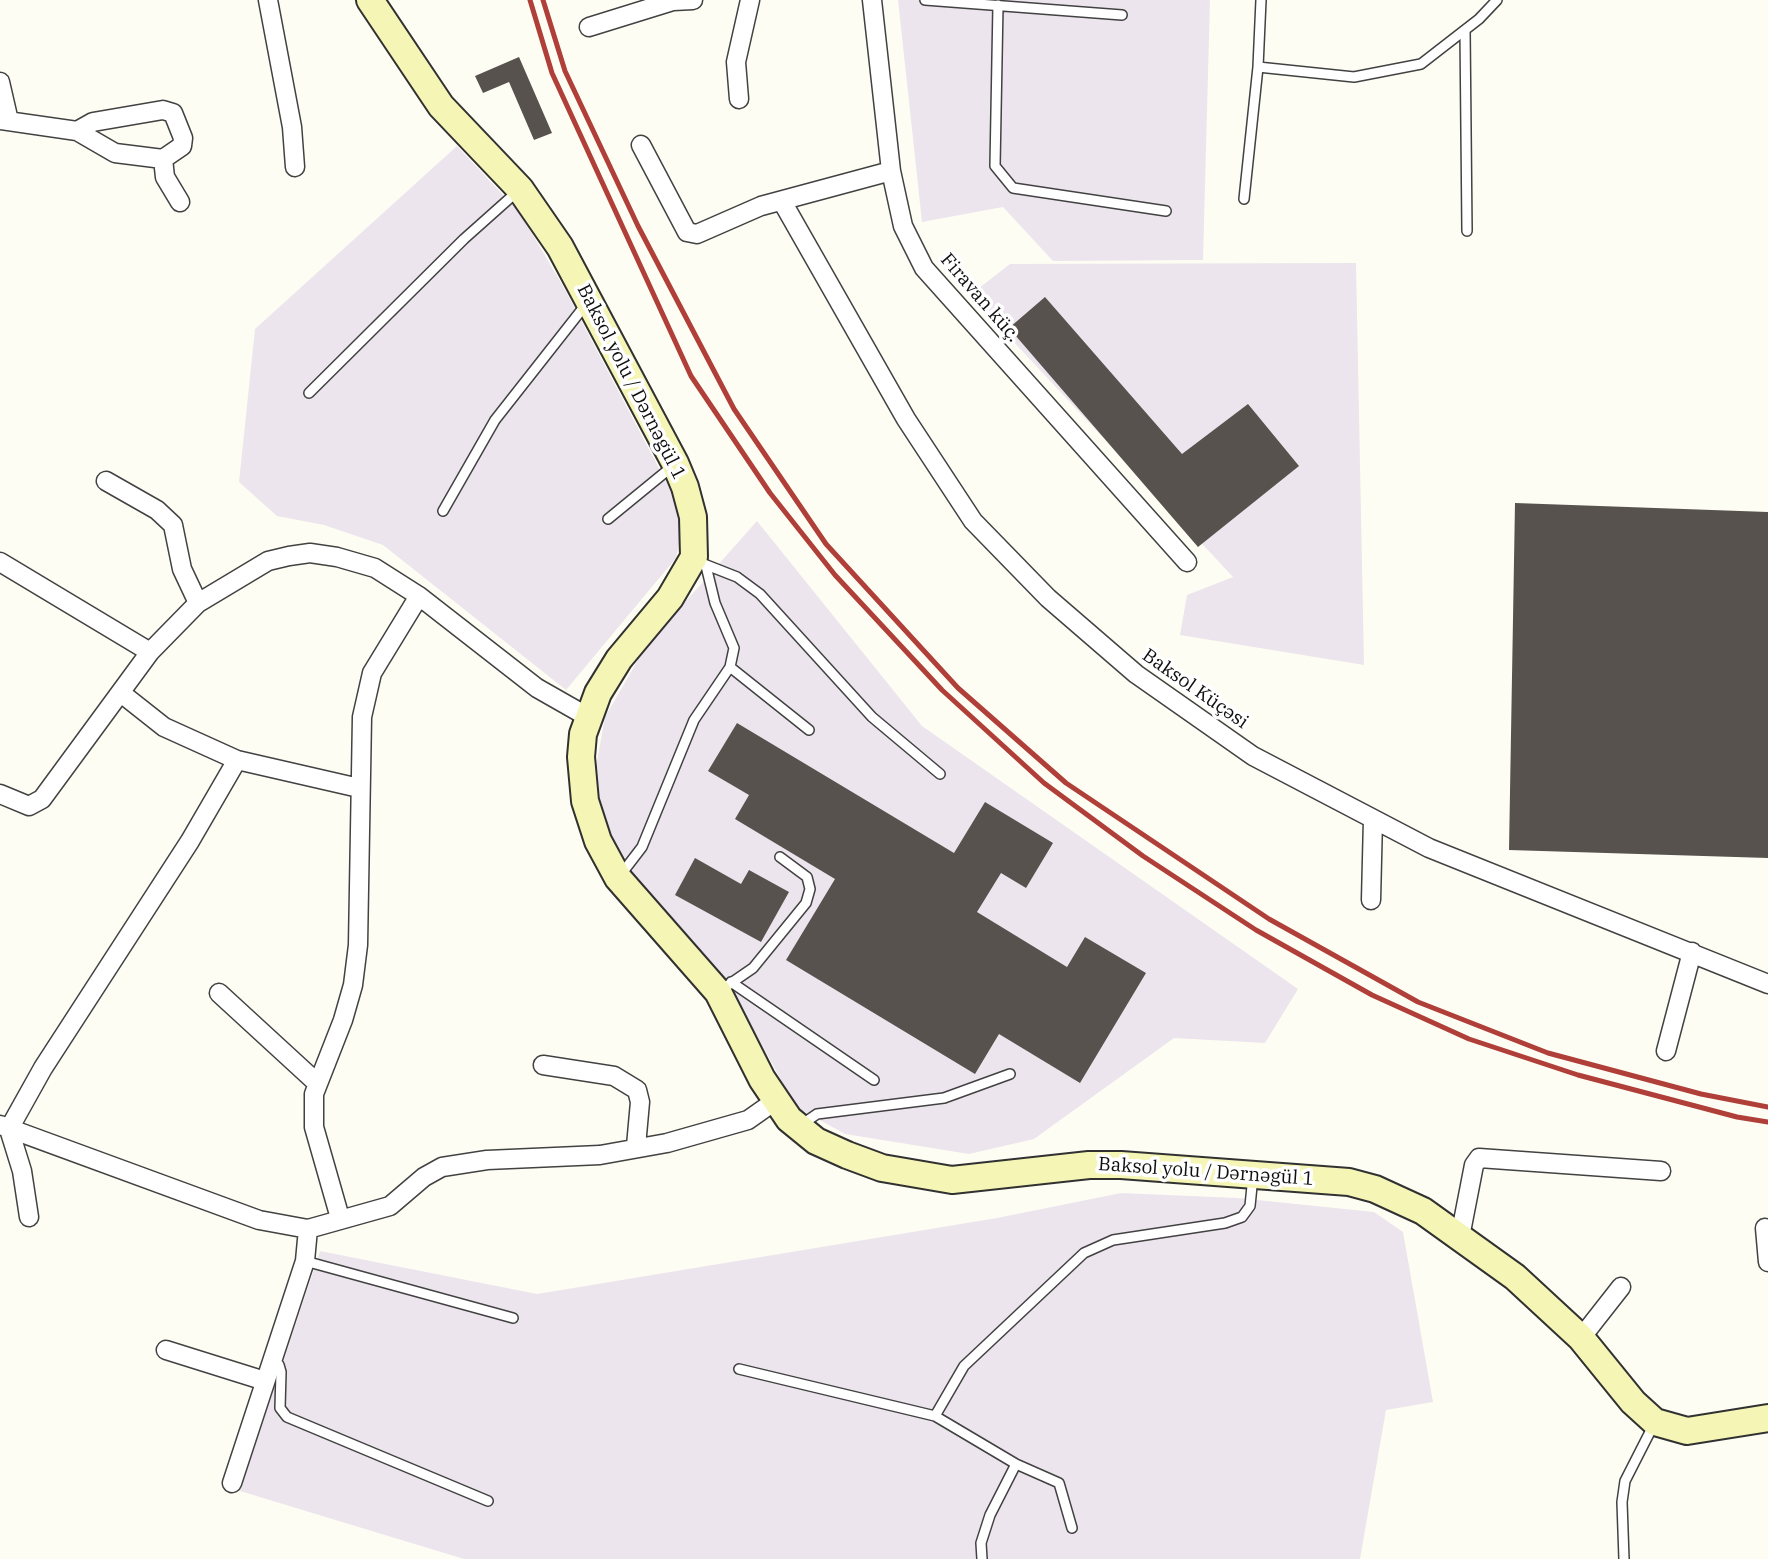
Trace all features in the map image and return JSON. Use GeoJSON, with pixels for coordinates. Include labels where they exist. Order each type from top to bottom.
{"type":"FeatureCollection","features":[{"type":"Feature","properties":{"kind":"main road","name":"Baksol yolu / Dərnəgül 1"},"geometry":{"type":"LineString","coordinates":[[370,0],[441,106],[520,189],[560,247],[675,463],[693,517],[700,561],[619,659],[588,717],[581,757],[585,801],[598,841],[618,878],[725,987],[775,1101],[799,1128],[816,1141],[871,1164],[952,1180],[1089,1165],[1167,1166],[1349,1182],[1375,1189],[1423,1211],[1515,1277],[1581,1338],[1633,1402],[1655,1422],[1687,1431],[1768,1418]]}},
{"type":"Feature","properties":{"kind":"street"},"geometry":{"type":"LineString","coordinates":[[268,0],[292,127],[295,167]]}},
{"type":"Feature","properties":{"kind":"street"},"geometry":{"type":"LineString","coordinates":[[589,27],[673,1],[693,0]]}},
{"type":"Feature","properties":{"kind":"street"},"geometry":{"type":"LineString","coordinates":[[739,99],[736,62],[750,0]]}},
{"type":"Feature","properties":{"kind":"street","name":"Firavan küç."},"geometry":{"type":"LineString","coordinates":[[872,0],[891,171],[903,226],[924,268],[1187,562]]}},
{"type":"Feature","properties":{"kind":"street"},"geometry":{"type":"LineString","coordinates":[[0,82],[4,121],[77,131],[115,153],[163,159],[182,146],[183,138],[173,113],[163,110],[93,122],[77,131]]}},
{"type":"Feature","properties":{"kind":"street"},"geometry":{"type":"LineString","coordinates":[[641,145],[687,232],[698,234],[761,206],[783,203],[891,171]]}},
{"type":"Feature","properties":{"kind":"street"},"geometry":{"type":"LineString","coordinates":[[163,159],[166,177],[180,202]]}},
{"type":"Feature","properties":{"kind":"street","name":"Baksol Küçəsi"},"geometry":{"type":"LineString","coordinates":[[783,203],[906,419],[973,521],[1048,598],[1136,674],[1253,756],[1481,872],[1692,952],[1768,984]]}},
{"type":"Feature","properties":{"kind":"street"},"geometry":{"type":"LineString","coordinates":[[106,481],[157,510],[173,525],[182,569],[198,603]]}},
{"type":"Feature","properties":{"kind":"street"},"geometry":{"type":"LineString","coordinates":[[0,793],[29,806],[42,799],[150,652],[198,603],[268,561],[310,553],[337,557],[375,568],[419,596],[537,688],[588,717]]}},
{"type":"Feature","properties":{"kind":"street"},"geometry":{"type":"LineString","coordinates":[[0,562],[150,652]]}},
{"type":"Feature","properties":{"kind":"street"},"geometry":{"type":"LineString","coordinates":[[341,1218],[314,1127],[313,1102],[317,1083],[343,1020],[353,985],[358,945],[362,716],[372,673],[419,596]]}},
{"type":"Feature","properties":{"kind":"street"},"geometry":{"type":"LineString","coordinates":[[121,693],[164,727],[237,760],[359,788]]}},
{"type":"Feature","properties":{"kind":"street"},"geometry":{"type":"LineString","coordinates":[[4,1127],[190,841],[237,760]]}},
{"type":"Feature","properties":{"kind":"street"},"geometry":{"type":"LineString","coordinates":[[1371,900],[1373,819]]}},
{"type":"Feature","properties":{"kind":"street"},"geometry":{"type":"LineString","coordinates":[[1666,1051],[1692,952]]}},
{"type":"Feature","properties":{"kind":"street"},"geometry":{"type":"LineString","coordinates":[[219,993],[317,1083]]}},
{"type":"Feature","properties":{"kind":"street"},"geometry":{"type":"LineString","coordinates":[[543,1065],[614,1076],[637,1090],[640,1102],[636,1146]]}},
{"type":"Feature","properties":{"kind":"street"},"geometry":{"type":"LineString","coordinates":[[4,1127],[259,1220],[308,1229],[390,1206],[424,1177],[453,1164],[600,1155],[636,1146],[667,1143],[748,1119],[775,1101]]}},
{"type":"Feature","properties":{"kind":"street"},"geometry":{"type":"LineString","coordinates":[[4,1127],[22,1171],[29,1217]]}},
{"type":"Feature","properties":{"kind":"street"},"geometry":{"type":"LineString","coordinates":[[1460,1237],[1474,1165],[1479,1158],[1661,1171]]}},
{"type":"Feature","properties":{"kind":"street"},"geometry":{"type":"LineString","coordinates":[[1765,1228],[1768,1262]]}},
{"type":"Feature","properties":{"kind":"street"},"geometry":{"type":"LineString","coordinates":[[232,1483],[305,1261],[308,1229]]}},
{"type":"Feature","properties":{"kind":"street"},"geometry":{"type":"LineString","coordinates":[[1581,1338],[1621,1287]]}},
{"type":"Feature","properties":{"kind":"street"},"geometry":{"type":"LineString","coordinates":[[166,1350],[265,1381]]}},
{"type":"Feature","properties":{"kind":"lane"},"geometry":{"type":"LineString","coordinates":[[925,0],[1122,15]]}},
{"type":"Feature","properties":{"kind":"lane"},"geometry":{"type":"LineString","coordinates":[[1244,199],[1258,67],[1261,0]]}},
{"type":"Feature","properties":{"kind":"lane"},"geometry":{"type":"LineString","coordinates":[[1258,67],[1354,77],[1421,64],[1465,30],[1497,0]]}},
{"type":"Feature","properties":{"kind":"lane"},"geometry":{"type":"LineString","coordinates":[[998,5],[995,166],[1013,188],[1167,211]]}},
{"type":"Feature","properties":{"kind":"lane"},"geometry":{"type":"LineString","coordinates":[[1465,30],[1467,231]]}},
{"type":"Feature","properties":{"kind":"lane"},"geometry":{"type":"LineString","coordinates":[[309,393],[464,239],[520,189]]}},
{"type":"Feature","properties":{"kind":"lane"},"geometry":{"type":"LineString","coordinates":[[443,512],[495,420],[590,299]]}},
{"type":"Feature","properties":{"kind":"lane"},"geometry":{"type":"LineString","coordinates":[[608,519],[675,463]]}},
{"type":"Feature","properties":{"kind":"lane"},"geometry":{"type":"LineString","coordinates":[[618,878],[642,847],[694,720],[730,667],[734,648],[700,561]]}},
{"type":"Feature","properties":{"kind":"lane"},"geometry":{"type":"LineString","coordinates":[[700,561],[737,577],[760,594],[872,717],[940,774]]}},
{"type":"Feature","properties":{"kind":"lane"},"geometry":{"type":"LineString","coordinates":[[730,667],[809,730]]}},
{"type":"Feature","properties":{"kind":"lane"},"geometry":{"type":"LineString","coordinates":[[780,857],[807,877],[810,889],[806,903],[753,968],[725,987],[874,1080]]}},
{"type":"Feature","properties":{"kind":"lane"},"geometry":{"type":"LineString","coordinates":[[799,1128],[817,1114],[944,1098],[1010,1074]]}},
{"type":"Feature","properties":{"kind":"lane"},"geometry":{"type":"LineString","coordinates":[[935,1416],[964,1366],[1084,1253],[1113,1240],[1225,1223],[1242,1217],[1250,1206],[1253,1174]]}},
{"type":"Feature","properties":{"kind":"lane"},"geometry":{"type":"LineString","coordinates":[[305,1261],[513,1318]]}},
{"type":"Feature","properties":{"kind":"lane"},"geometry":{"type":"LineString","coordinates":[[272,1361],[279,1365],[281,1372],[280,1408],[287,1417],[488,1501]]}},
{"type":"Feature","properties":{"kind":"lane"},"geometry":{"type":"LineString","coordinates":[[739,1369],[935,1416],[1016,1464],[1059,1483],[1072,1528]]}},
{"type":"Feature","properties":{"kind":"lane"},"geometry":{"type":"LineString","coordinates":[[1624,1559],[1622,1502],[1625,1481],[1655,1422]]}},
{"type":"Feature","properties":{"kind":"lane"},"geometry":{"type":"LineString","coordinates":[[982,1559],[981,1543],[990,1515],[1016,1464]]}},
{"type":"Feature","properties":{"kind":"shaded area"},"geometry":{"type":"Polygon","coordinates":[[[898,0],[1210,0],[1203,260],[1053,261],[1003,207],[922,222],[898,0]]]}},
{"type":"Feature","properties":{"kind":"shaded area"},"geometry":{"type":"Polygon","coordinates":[[[457,146],[520,213],[564,288],[671,491],[682,529],[676,558],[566,690],[383,545],[324,525],[277,516],[239,482],[255,329],[457,146]]]}},
{"type":"Feature","properties":{"kind":"shaded area"},"geometry":{"type":"Polygon","coordinates":[[[1356,263],[1364,665],[1180,635],[1187,595],[1233,577],[970,295],[1010,264],[1356,263]]]}},
{"type":"Feature","properties":{"kind":"shaded area"},"geometry":{"type":"Polygon","coordinates":[[[757,521],[922,726],[1298,989],[1265,1043],[1174,1038],[1034,1139],[969,1154],[845,1134],[796,1107],[735,996],[635,884],[603,832],[595,772],[605,717],[646,646],[757,521]]]}},
{"type":"Feature","properties":{"kind":"shaded area"},"geometry":{"type":"Polygon","coordinates":[[[1121,1193],[1238,1198],[1374,1212],[1403,1232],[1433,1402],[1386,1410],[1360,1559],[464,1559],[240,1491],[320,1251],[537,1294],[997,1218],[1121,1193]]]}},
{"type":"Feature","properties":{"kind":"building"},"geometry":{"type":"Polygon","coordinates":[[[519,57],[552,133],[534,140],[509,82],[483,93],[475,76],[519,57]]]}},
{"type":"Feature","properties":{"kind":"building"},"geometry":{"type":"Polygon","coordinates":[[[1045,297],[1182,454],[1248,404],[1299,466],[1198,547],[1009,328],[1045,297]]]}},
{"type":"Feature","properties":{"kind":"building"},"geometry":{"type":"Polygon","coordinates":[[[1515,503],[1768,512],[1768,858],[1509,850],[1515,503]]]}},
{"type":"Feature","properties":{"kind":"building"},"geometry":{"type":"Polygon","coordinates":[[[737,723],[954,853],[985,802],[1053,843],[1026,888],[1001,873],[977,912],[1067,967],[1085,937],[1146,973],[1080,1083],[999,1034],[975,1074],[786,960],[835,879],[735,819],[749,795],[708,771],[737,723]]]}},
{"type":"Feature","properties":{"kind":"building"},"geometry":{"type":"Polygon","coordinates":[[[695,858],[741,884],[749,870],[789,892],[761,942],[675,895],[695,858]]]}},
{"type":"Feature","properties":{"kind":"railway"},"geometry":{"type":"LineString","coordinates":[[530,0],[552,73],[691,376],[770,493],[835,575],[942,690],[1044,783],[1143,856],[1256,930],[1372,995],[1469,1039],[1578,1075],[1737,1117],[1768,1122]]}},
{"type":"Feature","properties":{"kind":"railway"},"geometry":{"type":"LineString","coordinates":[[543,0],[565,71],[638,226],[734,409],[826,544],[958,688],[1066,783],[1269,919],[1418,1002],[1548,1053],[1701,1094],[1768,1107]]}}]}
